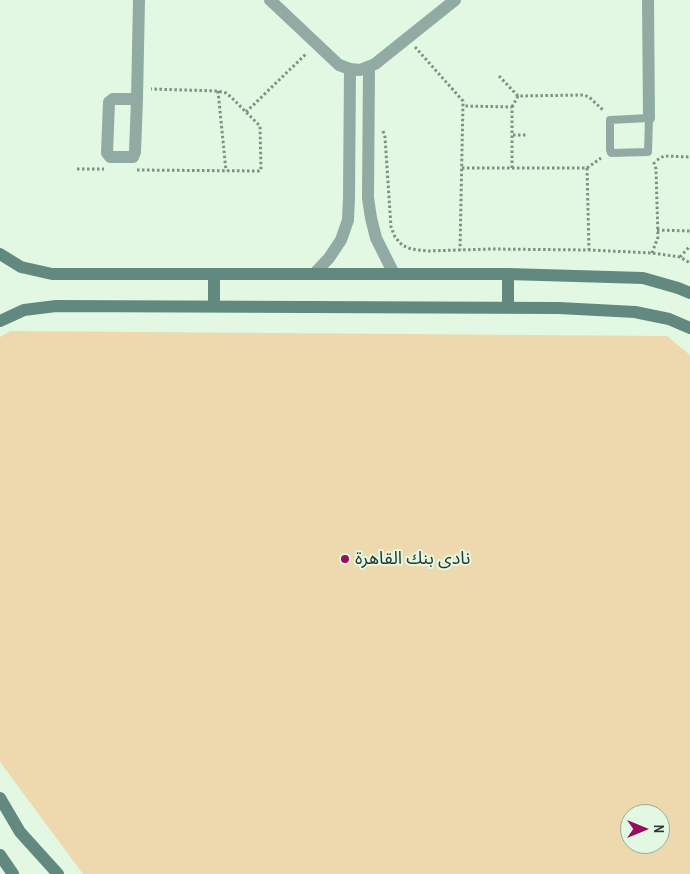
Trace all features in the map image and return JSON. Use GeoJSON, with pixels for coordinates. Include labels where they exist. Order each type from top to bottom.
{"type":"FeatureCollection","features":[{"type":"Feature","properties":{"kind":"street"},"geometry":{"type":"LineString","coordinates":[[137,94],[109,102],[107,153],[110,157],[131,157],[135,155],[137,94],[139,0]]}},
{"type":"Feature","properties":{"kind":"street"},"geometry":{"type":"LineString","coordinates":[[270,0],[339,64],[350,69],[360,70],[369,68],[456,0]]}},
{"type":"Feature","properties":{"kind":"street"},"geometry":{"type":"LineString","coordinates":[[648,0],[649,118]]}},
{"type":"Feature","properties":{"kind":"street"},"geometry":{"type":"LineString","coordinates":[[369,68],[368,198],[376,238],[394,274]]}},
{"type":"Feature","properties":{"kind":"street"},"geometry":{"type":"LineString","coordinates":[[314,274],[330,258],[341,240],[348,220],[350,69]]}},
{"type":"Feature","properties":{"kind":"street"},"geometry":{"type":"LineString","coordinates":[[0,254],[21,266],[52,274],[508,274],[642,278],[690,293]]}},
{"type":"Feature","properties":{"kind":"street"},"geometry":{"type":"LineString","coordinates":[[214,274],[214,306]]}},
{"type":"Feature","properties":{"kind":"street"},"geometry":{"type":"LineString","coordinates":[[508,274],[508,307]]}},
{"type":"Feature","properties":{"kind":"street"},"geometry":{"type":"LineString","coordinates":[[0,321],[24,310],[56,306],[508,307],[635,312],[668,318],[690,328]]}},
{"type":"Feature","properties":{"kind":"street"},"geometry":{"type":"LineString","coordinates":[[0,798],[20,832],[58,874]]}},
{"type":"Feature","properties":{"kind":"street"},"geometry":{"type":"LineString","coordinates":[[0,855],[13,874]]}},
{"type":"Feature","properties":{"kind":"lane"},"geometry":{"type":"LineString","coordinates":[[649,118],[649,150],[646,153],[613,153],[610,150],[610,122],[612,119],[649,118]]}},
{"type":"Feature","properties":{"kind":"path"},"geometry":{"type":"LineString","coordinates":[[408,39],[462,100],[460,250]]}},
{"type":"Feature","properties":{"kind":"path"},"geometry":{"type":"LineString","coordinates":[[246,112],[317,43]]}},
{"type":"Feature","properties":{"kind":"path"},"geometry":{"type":"LineString","coordinates":[[499,76],[518,96],[587,96],[612,119]]}},
{"type":"Feature","properties":{"kind":"path"},"geometry":{"type":"LineString","coordinates":[[218,91],[226,171]]}},
{"type":"Feature","properties":{"kind":"path"},"geometry":{"type":"LineString","coordinates":[[133,170],[261,170],[260,126],[226,93],[218,91],[137,94]]}},
{"type":"Feature","properties":{"kind":"path"},"geometry":{"type":"LineString","coordinates":[[512,168],[512,107],[518,96]]}},
{"type":"Feature","properties":{"kind":"path"},"geometry":{"type":"LineString","coordinates":[[463,106],[512,107]]}},
{"type":"Feature","properties":{"kind":"path"},"geometry":{"type":"LineString","coordinates":[[382,129],[385,137],[391,227],[395,237],[402,245],[411,249],[427,251],[589,250],[652,253],[680,257],[690,263]]}},
{"type":"Feature","properties":{"kind":"path"},"geometry":{"type":"LineString","coordinates":[[513,135],[528,135]]}},
{"type":"Feature","properties":{"kind":"path"},"geometry":{"type":"LineString","coordinates":[[462,168],[587,168],[610,150]]}},
{"type":"Feature","properties":{"kind":"path"},"geometry":{"type":"LineString","coordinates":[[646,153],[655,162],[657,230],[656,242],[652,253]]}},
{"type":"Feature","properties":{"kind":"path"},"geometry":{"type":"LineString","coordinates":[[655,162],[664,156],[690,157]]}},
{"type":"Feature","properties":{"kind":"path"},"geometry":{"type":"LineString","coordinates":[[587,168],[589,250]]}},
{"type":"Feature","properties":{"kind":"path"},"geometry":{"type":"LineString","coordinates":[[77,169],[105,169]]}},
{"type":"Feature","properties":{"kind":"path"},"geometry":{"type":"LineString","coordinates":[[657,230],[690,231]]}},
{"type":"Feature","properties":{"kind":"path"},"geometry":{"type":"LineString","coordinates":[[680,257],[690,246]]}},
{"type":"Feature","properties":{"kind":"shaded area","name":"نادى بنك القاهرة"},"geometry":{"type":"Polygon","coordinates":[[[10,331],[667,336],[690,355],[690,874],[83,874],[0,762],[0,337],[10,331]]]}},
{"type":"Feature","properties":{"kind":"place","name":"نادى بنك القاهرة"},"geometry":{"type":"Point","coordinates":[345,559]}}]}
